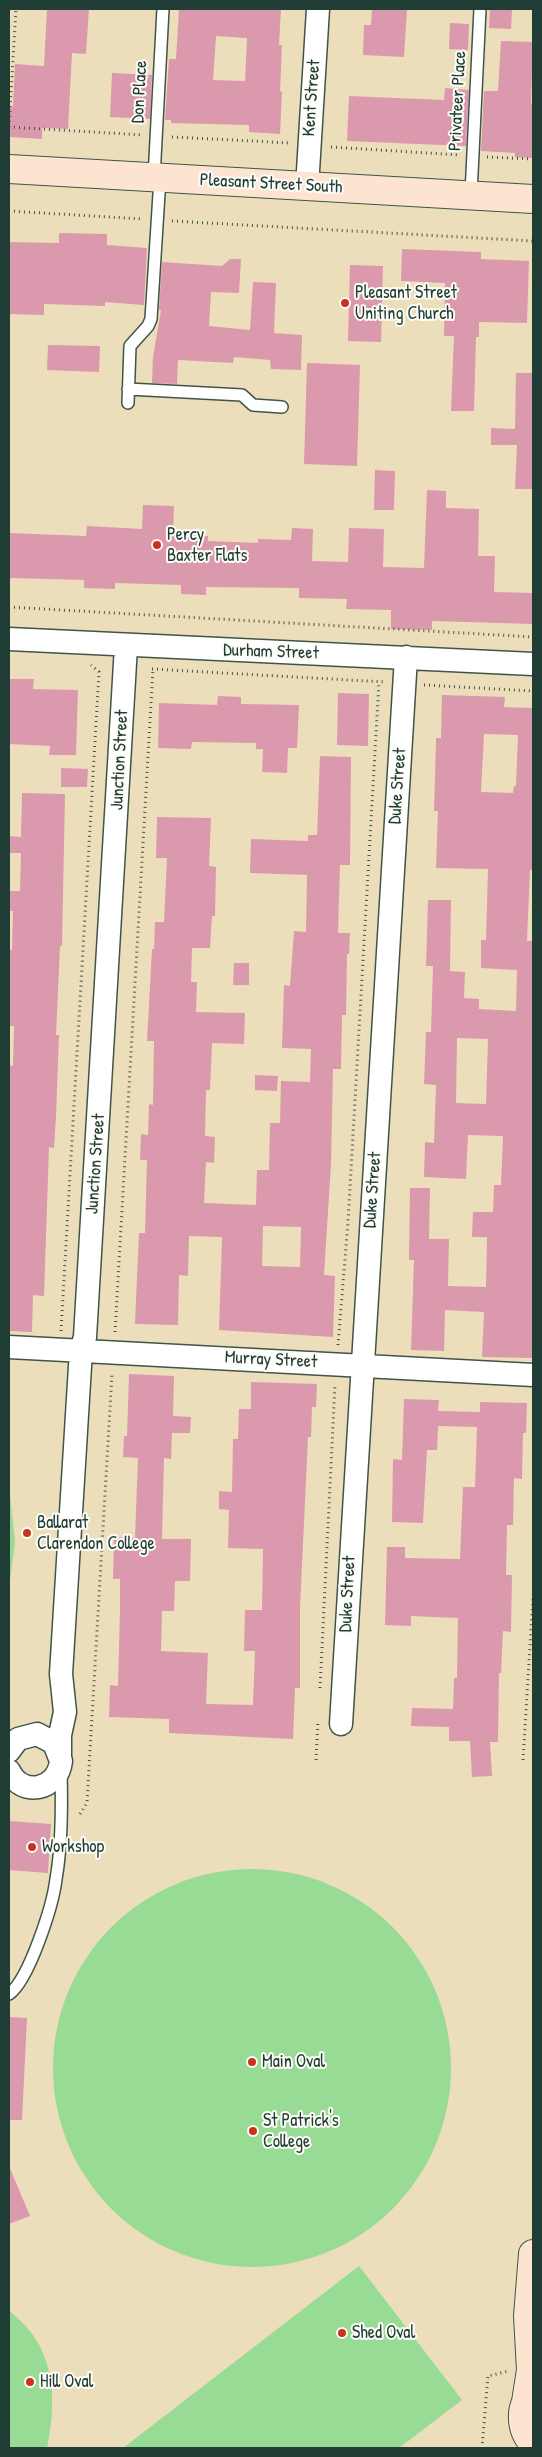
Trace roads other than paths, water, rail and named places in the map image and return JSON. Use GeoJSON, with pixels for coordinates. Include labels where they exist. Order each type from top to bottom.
{"type":"FeatureCollection","features":[{"type":"Feature","properties":{"kind":"street","name":"Kent Street"},"geometry":{"type":"LineString","coordinates":[[306,187],[318,9]]}},
{"type":"Feature","properties":{"kind":"street","name":"Pleasant Street South"},"geometry":{"type":"LineString","coordinates":[[9,169],[533,199]]}},
{"type":"Feature","properties":{"kind":"street","name":"Durham Street"},"geometry":{"type":"LineString","coordinates":[[9,639],[126,656],[406,657],[533,664]]}},
{"type":"Feature","properties":{"kind":"street","name":"Junction Street"},"geometry":{"type":"LineString","coordinates":[[14,1746],[41,1728],[52,1716],[58,1701],[61,1682],[81,1350],[85,1337],[96,1170],[126,656]]}},
{"type":"Feature","properties":{"kind":"street","name":"Duke Street"},"geometry":{"type":"LineString","coordinates":[[341,1724],[406,657]]}},
{"type":"Feature","properties":{"kind":"street","name":"Murray Street"},"geometry":{"type":"LineString","coordinates":[[9,1347],[362,1364],[533,1375]]}},
{"type":"Feature","properties":{"kind":"street","name":"Junction Street"},"geometry":{"type":"LineString","coordinates":[[61,1682],[65,1712],[60,1735],[61,1758]]}},
{"type":"Feature","properties":{"kind":"street"},"geometry":{"type":"LineString","coordinates":[[9,1771],[17,1782],[24,1787],[45,1786],[53,1780],[61,1758],[57,1747],[42,1735],[14,1746]]}},
{"type":"Feature","properties":{"kind":"street"},"geometry":{"type":"LineString","coordinates":[[522,2448],[529,2414],[531,2365],[528,2316],[533,2254]]}},
{"type":"Feature","properties":{"kind":"lane","name":"Don Place"},"geometry":{"type":"LineString","coordinates":[[128,404],[130,346],[148,326],[151,319],[163,9]]}},
{"type":"Feature","properties":{"kind":"lane","name":"Privateer Place"},"geometry":{"type":"LineString","coordinates":[[471,194],[480,9]]}},
{"type":"Feature","properties":{"kind":"lane"},"geometry":{"type":"LineString","coordinates":[[128,389],[242,394],[253,405],[282,407]]}},
{"type":"Feature","properties":{"kind":"lane"},"geometry":{"type":"LineString","coordinates":[[9,1994],[17,1986],[24,1974],[54,1892],[60,1816],[61,1758]]}},
{"type":"Feature","properties":{"kind":"lane"},"geometry":{"type":"LineString","coordinates":[[24,1787],[46,1793],[55,1801],[60,1816]]}},
{"type":"Feature","properties":{"kind":"place","name":"Pleasant Street Uniting Church"},"geometry":{"type":"Point","coordinates":[345,303]}},
{"type":"Feature","properties":{"kind":"place","name":"Percy Baxter Flats"},"geometry":{"type":"Point","coordinates":[157,545]}},
{"type":"Feature","properties":{"kind":"place","name":"Ballarat Clarendon College"},"geometry":{"type":"Point","coordinates":[27,1533]}},
{"type":"Feature","properties":{"kind":"place","name":"Workshop"},"geometry":{"type":"Point","coordinates":[32,1847]}},
{"type":"Feature","properties":{"kind":"place","name":"Main Oval"},"geometry":{"type":"Point","coordinates":[252,2062]}},
{"type":"Feature","properties":{"kind":"place","name":"St Patrick's College"},"geometry":{"type":"Point","coordinates":[253,2131]}},
{"type":"Feature","properties":{"kind":"place","name":"Shed Oval"},"geometry":{"type":"Point","coordinates":[342,2333]}},
{"type":"Feature","properties":{"kind":"place","name":"Hill Oval"},"geometry":{"type":"Point","coordinates":[30,2382]}}]}
